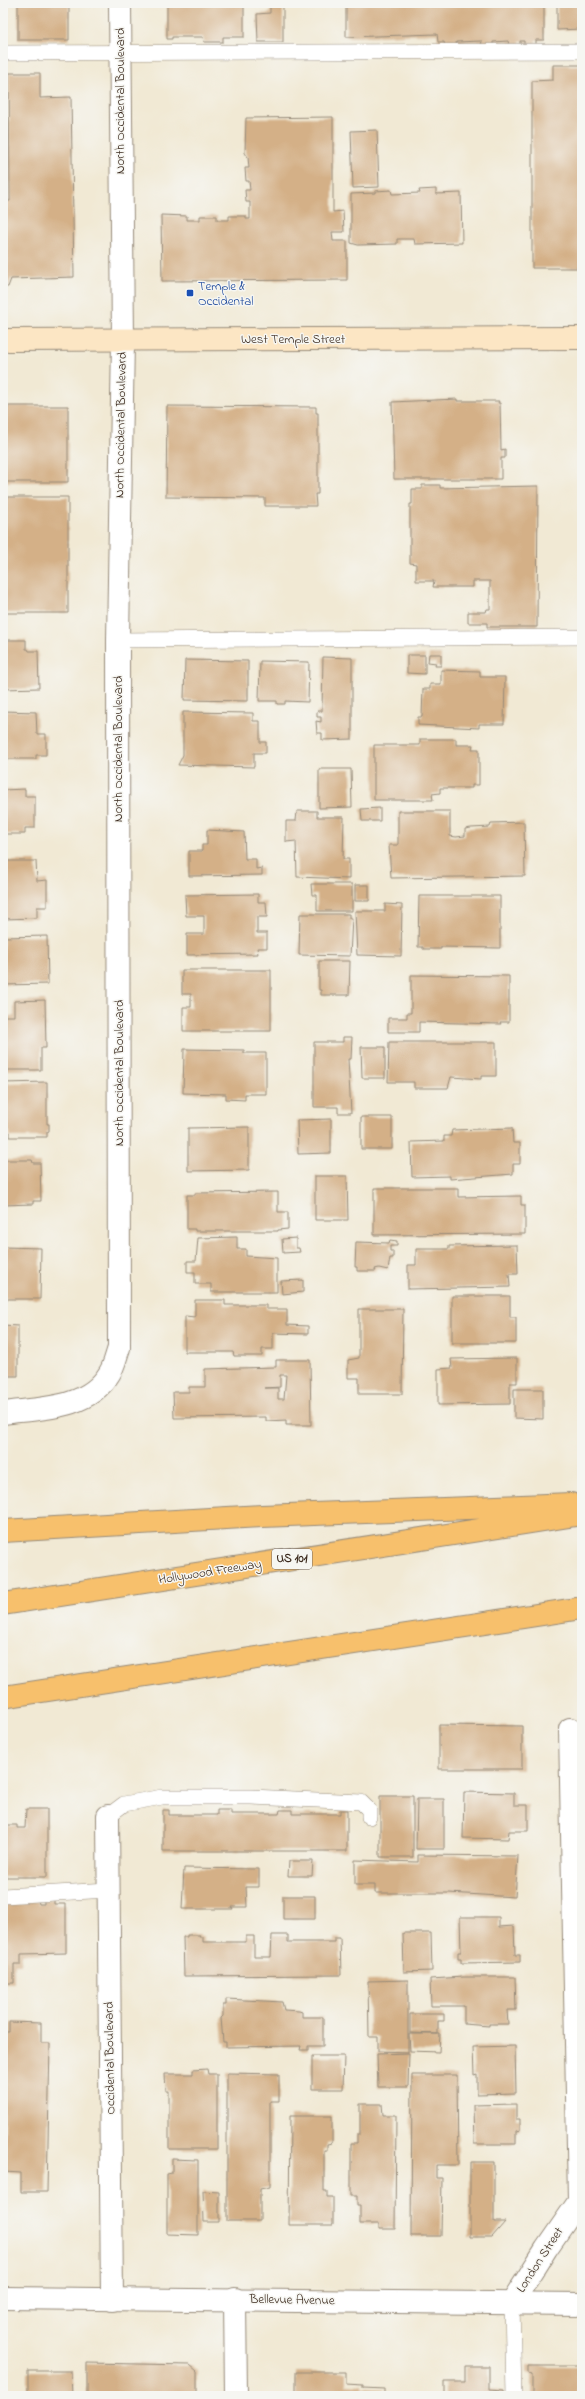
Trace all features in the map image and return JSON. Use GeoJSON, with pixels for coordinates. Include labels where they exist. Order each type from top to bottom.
{"type":"FeatureCollection","features":[{"type":"Feature","properties":{"kind":"highway"},"geometry":{"type":"LineString","coordinates":[[3,1531],[270,1516],[582,1503]]}},
{"type":"Feature","properties":{"kind":"highway","name":"Hollywood Freeway"},"geometry":{"type":"LineString","coordinates":[[3,1604],[582,1514]]}},
{"type":"Feature","properties":{"kind":"highway"},"geometry":{"type":"LineString","coordinates":[[3,1698],[582,1608]]}},
{"type":"Feature","properties":{"kind":"main road","name":"West Temple Street"},"geometry":{"type":"LineString","coordinates":[[3,340],[582,338]]}},
{"type":"Feature","properties":{"kind":"street","name":"North Occidental Boulevard"},"geometry":{"type":"LineString","coordinates":[[3,1412],[62,1406],[89,1396],[100,1386],[110,1373],[119,1348],[118,640],[123,340],[120,3]]}},
{"type":"Feature","properties":{"kind":"street"},"geometry":{"type":"LineString","coordinates":[[570,1729],[581,2199]]}},
{"type":"Feature","properties":{"kind":"street","name":"Occidental Boulevard"},"geometry":{"type":"LineString","coordinates":[[108,1816],[112,2300]]}},
{"type":"Feature","properties":{"kind":"street","name":"London Street"},"geometry":{"type":"LineString","coordinates":[[512,2303],[581,2199]]}},
{"type":"Feature","properties":{"kind":"street","name":"Bellevue Avenue"},"geometry":{"type":"LineString","coordinates":[[3,2298],[112,2300],[235,2299],[582,2304]]}},
{"type":"Feature","properties":{"kind":"street"},"geometry":{"type":"LineString","coordinates":[[235,2299],[236,2396]]}},
{"type":"Feature","properties":{"kind":"lane"},"geometry":{"type":"LineString","coordinates":[[3,53],[582,51]]}},
{"type":"Feature","properties":{"kind":"lane"},"geometry":{"type":"LineString","coordinates":[[118,640],[582,638]]}},
{"type":"Feature","properties":{"kind":"lane"},"geometry":{"type":"LineString","coordinates":[[108,1816],[124,1804],[162,1797],[251,1797],[360,1802],[370,1810],[369,1817]]}},
{"type":"Feature","properties":{"kind":"lane"},"geometry":{"type":"LineString","coordinates":[[3,1896],[109,1890]]}},
{"type":"Feature","properties":{"kind":"lane"},"geometry":{"type":"LineString","coordinates":[[512,2303],[514,2396]]}},
{"type":"Feature","properties":{"kind":"building"},"geometry":{"type":"Polygon","coordinates":[[[18,3],[69,3],[69,40],[18,40],[18,3]]]}},
{"type":"Feature","properties":{"kind":"building"},"geometry":{"type":"Polygon","coordinates":[[[167,3],[244,3],[244,37],[223,37],[223,42],[204,42],[203,37],[172,37],[172,39],[167,39],[167,3]]]}},
{"type":"Feature","properties":{"kind":"building"},"geometry":{"type":"Polygon","coordinates":[[[270,3],[283,3],[283,42],[258,42],[257,14],[270,13],[270,3]]]}},
{"type":"Feature","properties":{"kind":"building"},"geometry":{"type":"Polygon","coordinates":[[[346,3],[544,3],[544,40],[536,40],[536,45],[524,45],[524,41],[520,41],[520,45],[509,45],[508,41],[493,42],[493,46],[481,46],[482,41],[456,42],[457,46],[445,46],[444,42],[438,42],[437,34],[346,37],[346,3]]]}},
{"type":"Feature","properties":{"kind":"building"},"geometry":{"type":"Polygon","coordinates":[[[582,3],[582,29],[557,30],[557,4],[582,3]]]}},
{"type":"Feature","properties":{"kind":"building"},"geometry":{"type":"Polygon","coordinates":[[[553,65],[582,65],[582,268],[532,268],[532,81],[553,80],[553,65]]]}},
{"type":"Feature","properties":{"kind":"building"},"geometry":{"type":"Polygon","coordinates":[[[9,73],[40,73],[40,98],[71,97],[74,277],[11,279],[8,287],[3,287],[3,201],[10,201],[9,73]]]}},
{"type":"Feature","properties":{"kind":"building"},"geometry":{"type":"Polygon","coordinates":[[[333,117],[333,212],[343,211],[344,232],[332,232],[333,241],[347,241],[347,280],[162,281],[161,215],[187,216],[187,220],[200,220],[200,216],[217,216],[217,220],[229,220],[229,216],[246,216],[246,219],[250,219],[250,202],[246,202],[245,190],[250,190],[249,181],[246,181],[245,168],[249,168],[248,157],[245,153],[246,118],[333,117]]]}},
{"type":"Feature","properties":{"kind":"building"},"geometry":{"type":"Polygon","coordinates":[[[377,130],[379,187],[353,188],[351,131],[377,130]]]}},
{"type":"Feature","properties":{"kind":"building"},"geometry":{"type":"Polygon","coordinates":[[[436,189],[436,194],[461,193],[462,243],[415,244],[414,239],[397,239],[397,244],[358,245],[351,243],[351,194],[375,193],[375,191],[391,190],[392,194],[420,193],[419,190],[436,189]]]}},
{"type":"Feature","properties":{"kind":"building"},"geometry":{"type":"Polygon","coordinates":[[[457,399],[457,401],[499,401],[501,450],[505,449],[505,458],[501,458],[501,479],[394,479],[392,402],[457,399]]]}},
{"type":"Feature","properties":{"kind":"building"},"geometry":{"type":"Polygon","coordinates":[[[3,406],[68,406],[68,482],[3,482],[3,406]]]}},
{"type":"Feature","properties":{"kind":"building"},"geometry":{"type":"Polygon","coordinates":[[[167,406],[316,407],[316,413],[318,413],[318,494],[315,494],[316,506],[265,506],[265,498],[166,497],[167,406]]]}},
{"type":"Feature","properties":{"kind":"building"},"geometry":{"type":"Polygon","coordinates":[[[422,485],[440,485],[440,488],[538,486],[537,627],[487,627],[487,623],[468,623],[468,612],[486,612],[487,609],[490,609],[490,581],[473,581],[473,587],[433,587],[434,581],[416,581],[416,564],[410,563],[410,504],[412,504],[412,489],[422,489],[422,485]]]}},
{"type":"Feature","properties":{"kind":"building"},"geometry":{"type":"Polygon","coordinates":[[[3,497],[68,497],[68,613],[3,613],[3,497]]]}},
{"type":"Feature","properties":{"kind":"building"},"geometry":{"type":"Polygon","coordinates":[[[3,640],[26,640],[26,649],[29,651],[38,651],[39,688],[3,689],[3,640]]]}},
{"type":"Feature","properties":{"kind":"building"},"geometry":{"type":"Polygon","coordinates":[[[429,654],[441,654],[441,666],[435,666],[436,663],[428,662],[429,654]]]}},
{"type":"Feature","properties":{"kind":"building"},"geometry":{"type":"Polygon","coordinates":[[[407,655],[425,655],[425,674],[407,673],[407,655]]]}},
{"type":"Feature","properties":{"kind":"building"},"geometry":{"type":"Polygon","coordinates":[[[323,657],[352,658],[352,739],[322,740],[322,733],[317,733],[316,721],[321,722],[321,717],[317,717],[317,711],[322,711],[323,657]]]}},
{"type":"Feature","properties":{"kind":"building"},"geometry":{"type":"Polygon","coordinates":[[[185,660],[248,661],[248,701],[184,700],[185,660]]]}},
{"type":"Feature","properties":{"kind":"building"},"geometry":{"type":"Polygon","coordinates":[[[260,661],[309,662],[308,702],[285,701],[285,704],[277,704],[277,701],[259,701],[260,661]]]}},
{"type":"Feature","properties":{"kind":"building"},"geometry":{"type":"Polygon","coordinates":[[[441,670],[480,671],[480,677],[505,677],[504,724],[479,724],[479,728],[418,725],[418,717],[422,717],[423,689],[430,689],[430,684],[441,684],[441,670]]]}},
{"type":"Feature","properties":{"kind":"building"},"geometry":{"type":"Polygon","coordinates":[[[3,711],[36,712],[37,734],[46,734],[46,755],[36,755],[36,759],[3,759],[3,711]]]}},
{"type":"Feature","properties":{"kind":"building"},"geometry":{"type":"Polygon","coordinates":[[[183,712],[253,713],[253,721],[260,721],[260,742],[266,742],[266,753],[254,753],[254,767],[178,765],[183,755],[183,712]]]}},
{"type":"Feature","properties":{"kind":"building"},"geometry":{"type":"Polygon","coordinates":[[[420,739],[456,739],[456,745],[473,745],[472,749],[479,749],[479,785],[472,785],[472,788],[440,788],[440,793],[432,794],[433,800],[374,800],[374,745],[420,745],[420,739]]]}},
{"type":"Feature","properties":{"kind":"building"},"geometry":{"type":"Polygon","coordinates":[[[319,769],[351,769],[352,807],[319,808],[319,769]]]}},
{"type":"Feature","properties":{"kind":"building"},"geometry":{"type":"Polygon","coordinates":[[[25,789],[25,796],[35,796],[35,828],[25,828],[25,834],[3,834],[3,790],[25,789]]]}},
{"type":"Feature","properties":{"kind":"building"},"geometry":{"type":"Polygon","coordinates":[[[380,808],[380,821],[362,821],[361,809],[380,808]]]}},
{"type":"Feature","properties":{"kind":"building"},"geometry":{"type":"Polygon","coordinates":[[[297,811],[317,811],[317,817],[344,817],[343,859],[349,859],[349,879],[297,877],[296,841],[286,842],[286,821],[296,821],[297,811]]]}},
{"type":"Feature","properties":{"kind":"building"},"geometry":{"type":"Polygon","coordinates":[[[398,811],[450,811],[450,836],[456,837],[465,836],[465,829],[490,827],[491,823],[524,822],[525,876],[391,878],[389,845],[398,845],[398,811]]]}},
{"type":"Feature","properties":{"kind":"building"},"geometry":{"type":"Polygon","coordinates":[[[207,830],[244,832],[245,859],[256,859],[256,869],[262,868],[262,875],[189,876],[189,851],[202,851],[202,845],[207,845],[207,830]]]}},
{"type":"Feature","properties":{"kind":"building"},"geometry":{"type":"Polygon","coordinates":[[[3,861],[36,861],[37,881],[47,880],[47,907],[37,907],[37,918],[3,919],[3,861]]]}},
{"type":"Feature","properties":{"kind":"building"},"geometry":{"type":"Polygon","coordinates":[[[311,884],[352,884],[352,911],[317,911],[317,895],[312,895],[311,884]]]}},
{"type":"Feature","properties":{"kind":"building"},"geometry":{"type":"Polygon","coordinates":[[[355,885],[369,885],[369,901],[355,901],[355,885]]]}},
{"type":"Feature","properties":{"kind":"building"},"geometry":{"type":"Polygon","coordinates":[[[258,894],[258,902],[266,902],[267,917],[257,917],[257,933],[267,933],[267,948],[257,948],[258,954],[187,955],[187,934],[204,934],[204,916],[186,916],[185,895],[258,894]]]}},
{"type":"Feature","properties":{"kind":"building"},"geometry":{"type":"Polygon","coordinates":[[[419,896],[500,896],[500,948],[441,947],[441,949],[423,949],[423,947],[418,947],[419,896]]]}},
{"type":"Feature","properties":{"kind":"building"},"geometry":{"type":"Polygon","coordinates":[[[385,904],[402,905],[401,956],[357,955],[355,911],[385,911],[385,904]]]}},
{"type":"Feature","properties":{"kind":"building"},"geometry":{"type":"Polygon","coordinates":[[[300,914],[349,914],[349,918],[352,918],[350,956],[299,955],[300,914]]]}},
{"type":"Feature","properties":{"kind":"building"},"geometry":{"type":"Polygon","coordinates":[[[47,936],[48,984],[3,985],[3,937],[47,936]]]}},
{"type":"Feature","properties":{"kind":"building"},"geometry":{"type":"Polygon","coordinates":[[[319,961],[350,961],[349,995],[321,995],[321,990],[319,990],[319,961]]]}},
{"type":"Feature","properties":{"kind":"building"},"geometry":{"type":"Polygon","coordinates":[[[182,970],[271,970],[271,1031],[183,1031],[183,1007],[191,1007],[191,994],[182,994],[182,970]]]}},
{"type":"Feature","properties":{"kind":"building"},"geometry":{"type":"Polygon","coordinates":[[[411,975],[509,976],[509,1022],[500,1022],[501,1024],[419,1022],[419,1032],[388,1032],[388,1018],[407,1018],[407,1013],[411,1013],[411,975]]]}},
{"type":"Feature","properties":{"kind":"building"},"geometry":{"type":"Polygon","coordinates":[[[45,1000],[46,1048],[41,1048],[41,1070],[3,1070],[3,1016],[14,1016],[14,1001],[45,1000]]]}},
{"type":"Feature","properties":{"kind":"building"},"geometry":{"type":"Polygon","coordinates":[[[343,1037],[352,1037],[351,1059],[348,1059],[351,1113],[338,1113],[338,1107],[314,1107],[314,1042],[343,1042],[343,1037]]]}},
{"type":"Feature","properties":{"kind":"building"},"geometry":{"type":"Polygon","coordinates":[[[389,1042],[496,1042],[496,1076],[481,1076],[481,1079],[451,1077],[448,1088],[414,1088],[414,1082],[388,1082],[389,1042]]]}},
{"type":"Feature","properties":{"kind":"building"},"geometry":{"type":"Polygon","coordinates":[[[361,1047],[385,1047],[385,1078],[362,1078],[361,1047]]]}},
{"type":"Feature","properties":{"kind":"building"},"geometry":{"type":"Polygon","coordinates":[[[184,1049],[244,1050],[244,1053],[266,1053],[266,1094],[245,1094],[245,1100],[226,1099],[226,1094],[183,1093],[184,1049]]]}},
{"type":"Feature","properties":{"kind":"building"},"geometry":{"type":"Polygon","coordinates":[[[47,1082],[47,1124],[49,1124],[49,1131],[47,1132],[47,1137],[10,1137],[10,1132],[3,1132],[3,1083],[47,1082]]]}},
{"type":"Feature","properties":{"kind":"building"},"geometry":{"type":"Polygon","coordinates":[[[361,1117],[392,1117],[392,1149],[361,1149],[361,1117]]]}},
{"type":"Feature","properties":{"kind":"building"},"geometry":{"type":"Polygon","coordinates":[[[331,1119],[331,1153],[298,1154],[297,1120],[331,1119]]]}},
{"type":"Feature","properties":{"kind":"building"},"geometry":{"type":"Polygon","coordinates":[[[249,1127],[249,1170],[188,1171],[188,1128],[249,1127]]]}},
{"type":"Feature","properties":{"kind":"building"},"geometry":{"type":"Polygon","coordinates":[[[512,1128],[513,1143],[520,1143],[520,1164],[513,1164],[513,1174],[450,1179],[450,1176],[412,1177],[411,1142],[444,1141],[444,1136],[451,1136],[452,1130],[512,1128]]]}},
{"type":"Feature","properties":{"kind":"building"},"geometry":{"type":"Polygon","coordinates":[[[3,1160],[32,1160],[33,1163],[40,1163],[41,1201],[33,1201],[33,1204],[3,1205],[3,1160]]]}},
{"type":"Feature","properties":{"kind":"building"},"geometry":{"type":"Polygon","coordinates":[[[315,1176],[347,1176],[348,1220],[315,1220],[315,1176]]]}},
{"type":"Feature","properties":{"kind":"building"},"geometry":{"type":"Polygon","coordinates":[[[374,1188],[458,1188],[458,1197],[521,1196],[521,1205],[525,1205],[525,1234],[374,1235],[374,1188]]]}},
{"type":"Feature","properties":{"kind":"building"},"geometry":{"type":"Polygon","coordinates":[[[278,1192],[278,1212],[288,1212],[288,1229],[278,1231],[195,1231],[195,1229],[187,1229],[187,1195],[195,1195],[195,1193],[278,1192]]]}},
{"type":"Feature","properties":{"kind":"building"},"geometry":{"type":"Polygon","coordinates":[[[237,1237],[237,1249],[246,1249],[246,1256],[277,1258],[277,1292],[211,1292],[211,1284],[195,1284],[195,1272],[187,1272],[187,1261],[196,1261],[198,1238],[237,1237]]]}},
{"type":"Feature","properties":{"kind":"building"},"geometry":{"type":"Polygon","coordinates":[[[296,1238],[296,1248],[299,1248],[300,1252],[283,1253],[282,1239],[296,1238]]]}},
{"type":"Feature","properties":{"kind":"building"},"geometry":{"type":"Polygon","coordinates":[[[390,1240],[397,1241],[397,1246],[390,1246],[390,1251],[393,1251],[393,1258],[390,1258],[388,1270],[379,1268],[375,1269],[376,1271],[357,1271],[357,1267],[355,1267],[356,1242],[389,1243],[390,1240]]]}},
{"type":"Feature","properties":{"kind":"building"},"geometry":{"type":"Polygon","coordinates":[[[517,1245],[518,1274],[509,1274],[510,1287],[408,1289],[408,1265],[416,1265],[416,1249],[449,1249],[449,1246],[517,1245]]]}},
{"type":"Feature","properties":{"kind":"building"},"geometry":{"type":"Polygon","coordinates":[[[3,1247],[41,1248],[40,1299],[3,1299],[3,1247]]]}},
{"type":"Feature","properties":{"kind":"building"},"geometry":{"type":"Polygon","coordinates":[[[303,1280],[303,1292],[282,1294],[281,1281],[303,1280]]]}},
{"type":"Feature","properties":{"kind":"building"},"geometry":{"type":"Polygon","coordinates":[[[452,1296],[510,1296],[510,1317],[516,1317],[516,1343],[452,1343],[452,1296]]]}},
{"type":"Feature","properties":{"kind":"building"},"geometry":{"type":"Polygon","coordinates":[[[195,1300],[225,1300],[225,1305],[266,1305],[266,1309],[287,1309],[287,1325],[308,1326],[308,1334],[273,1333],[273,1349],[262,1349],[262,1356],[234,1356],[233,1352],[185,1352],[185,1316],[195,1317],[195,1300]]]}},
{"type":"Feature","properties":{"kind":"building"},"geometry":{"type":"Polygon","coordinates":[[[359,1309],[403,1309],[402,1394],[359,1394],[359,1378],[348,1378],[348,1360],[359,1358],[359,1309]]]}},
{"type":"Feature","properties":{"kind":"building"},"geometry":{"type":"Polygon","coordinates":[[[3,1325],[18,1326],[18,1376],[3,1376],[3,1325]]]}},
{"type":"Feature","properties":{"kind":"building"},"geometry":{"type":"Polygon","coordinates":[[[517,1358],[517,1383],[510,1383],[510,1404],[438,1405],[438,1369],[452,1368],[451,1359],[517,1358]]]}},
{"type":"Feature","properties":{"kind":"building"},"geometry":{"type":"Polygon","coordinates":[[[276,1360],[310,1360],[311,1425],[286,1425],[286,1420],[266,1421],[266,1417],[174,1418],[173,1392],[189,1392],[189,1387],[205,1387],[205,1369],[276,1367],[276,1360]],[[280,1375],[280,1387],[264,1388],[278,1388],[278,1399],[284,1399],[286,1375],[280,1375]]]}},
{"type":"Feature","properties":{"kind":"building"},"geometry":{"type":"Polygon","coordinates":[[[514,1389],[543,1389],[543,1419],[514,1418],[514,1389]]]}},
{"type":"Feature","properties":{"kind":"building"},"geometry":{"type":"Polygon","coordinates":[[[439,1725],[522,1726],[522,1769],[439,1769],[439,1725]]]}},
{"type":"Feature","properties":{"kind":"building"},"geometry":{"type":"Polygon","coordinates":[[[464,1792],[514,1793],[514,1805],[528,1805],[528,1831],[509,1831],[508,1839],[463,1838],[464,1792]]]}},
{"type":"Feature","properties":{"kind":"building"},"geometry":{"type":"Polygon","coordinates":[[[380,1796],[413,1796],[413,1857],[380,1857],[380,1796]]]}},
{"type":"Feature","properties":{"kind":"building"},"geometry":{"type":"Polygon","coordinates":[[[417,1799],[444,1799],[444,1849],[416,1849],[417,1799]]]}},
{"type":"Feature","properties":{"kind":"building"},"geometry":{"type":"Polygon","coordinates":[[[26,1809],[47,1809],[47,1877],[3,1877],[3,1825],[17,1825],[17,1828],[25,1828],[26,1809]]]}},
{"type":"Feature","properties":{"kind":"building"},"geometry":{"type":"Polygon","coordinates":[[[163,1810],[169,1810],[169,1815],[217,1815],[217,1810],[231,1810],[231,1814],[279,1814],[280,1810],[292,1810],[292,1814],[340,1814],[340,1810],[347,1810],[347,1851],[163,1851],[163,1810]]]}},
{"type":"Feature","properties":{"kind":"building"},"geometry":{"type":"Polygon","coordinates":[[[418,1855],[518,1856],[515,1897],[449,1893],[375,1893],[375,1885],[355,1885],[355,1860],[418,1862],[418,1855]]]}},
{"type":"Feature","properties":{"kind":"building"},"geometry":{"type":"Polygon","coordinates":[[[289,1861],[313,1861],[312,1876],[288,1876],[289,1861]]]}},
{"type":"Feature","properties":{"kind":"building"},"geometry":{"type":"Polygon","coordinates":[[[184,1868],[259,1869],[259,1887],[246,1887],[247,1907],[232,1907],[233,1909],[182,1909],[184,1868]]]}},
{"type":"Feature","properties":{"kind":"building"},"geometry":{"type":"Polygon","coordinates":[[[283,1896],[315,1896],[315,1919],[283,1919],[283,1896]]]}},
{"type":"Feature","properties":{"kind":"building"},"geometry":{"type":"Polygon","coordinates":[[[54,1899],[54,1904],[66,1904],[66,1953],[21,1954],[21,1964],[14,1964],[14,1983],[3,1983],[3,1902],[38,1900],[39,1904],[44,1904],[44,1900],[54,1899]]]}},
{"type":"Feature","properties":{"kind":"building"},"geometry":{"type":"Polygon","coordinates":[[[460,1917],[499,1917],[499,1927],[514,1926],[515,1955],[520,1955],[520,1962],[461,1963],[461,1959],[458,1959],[458,1952],[461,1952],[460,1917]]]}},
{"type":"Feature","properties":{"kind":"building"},"geometry":{"type":"Polygon","coordinates":[[[403,1933],[431,1933],[432,1971],[404,1972],[403,1933]]]}},
{"type":"Feature","properties":{"kind":"building"},"geometry":{"type":"Polygon","coordinates":[[[187,1935],[200,1935],[199,1937],[203,1937],[203,1942],[246,1942],[246,1936],[254,1936],[254,1957],[271,1957],[272,1935],[288,1935],[288,1942],[334,1942],[334,1938],[340,1938],[341,1975],[184,1976],[183,1937],[187,1937],[187,1935]]]}},
{"type":"Feature","properties":{"kind":"building"},"geometry":{"type":"Polygon","coordinates":[[[515,1977],[516,2010],[507,2010],[508,2024],[489,2024],[489,2026],[464,2024],[464,2006],[431,2006],[430,1979],[515,1977]]]}},
{"type":"Feature","properties":{"kind":"building"},"geometry":{"type":"Polygon","coordinates":[[[408,1980],[408,2052],[378,2051],[378,2037],[369,2037],[368,1981],[408,1980]]]}},
{"type":"Feature","properties":{"kind":"building"},"geometry":{"type":"Polygon","coordinates":[[[226,1999],[282,2002],[284,2010],[302,2012],[302,2017],[323,2017],[323,2046],[308,2046],[308,2050],[300,2050],[301,2046],[226,2047],[226,2042],[223,2042],[221,2018],[223,2016],[223,2005],[226,2005],[226,1999]]]}},
{"type":"Feature","properties":{"kind":"building"},"geometry":{"type":"Polygon","coordinates":[[[410,2014],[444,2014],[444,2021],[438,2021],[438,2034],[410,2033],[410,2014]]]}},
{"type":"Feature","properties":{"kind":"building"},"geometry":{"type":"Polygon","coordinates":[[[9,2022],[41,2023],[41,2043],[50,2043],[47,2192],[21,2192],[21,2173],[4,2172],[3,2032],[9,2032],[9,2022]]]}},
{"type":"Feature","properties":{"kind":"building"},"geometry":{"type":"Polygon","coordinates":[[[409,2034],[440,2034],[439,2052],[410,2051],[409,2034]]]}},
{"type":"Feature","properties":{"kind":"building"},"geometry":{"type":"Polygon","coordinates":[[[515,2046],[516,2093],[477,2094],[477,2074],[474,2075],[473,2047],[515,2046]]]}},
{"type":"Feature","properties":{"kind":"building"},"geometry":{"type":"Polygon","coordinates":[[[409,2053],[408,2087],[378,2087],[377,2054],[409,2053]]]}},
{"type":"Feature","properties":{"kind":"building"},"geometry":{"type":"Polygon","coordinates":[[[312,2056],[344,2056],[343,2089],[312,2089],[312,2056]]]}},
{"type":"Feature","properties":{"kind":"building"},"geometry":{"type":"Polygon","coordinates":[[[207,2069],[208,2074],[217,2074],[217,2149],[169,2149],[169,2091],[166,2091],[165,2074],[193,2074],[193,2070],[207,2069]]]}},
{"type":"Feature","properties":{"kind":"building"},"geometry":{"type":"Polygon","coordinates":[[[227,2073],[279,2074],[279,2101],[270,2101],[270,2187],[260,2189],[260,2221],[227,2221],[227,2073]]]}},
{"type":"Feature","properties":{"kind":"building"},"geometry":{"type":"Polygon","coordinates":[[[412,2075],[457,2075],[458,2165],[436,2165],[436,2178],[442,2178],[441,2236],[411,2236],[412,2075]]]}},
{"type":"Feature","properties":{"kind":"building"},"geometry":{"type":"Polygon","coordinates":[[[360,2104],[382,2104],[383,2115],[396,2115],[395,2229],[379,2229],[379,2224],[360,2224],[360,2205],[357,2205],[357,2196],[351,2196],[351,2143],[357,2143],[357,2134],[360,2134],[360,2104]]]}},
{"type":"Feature","properties":{"kind":"building"},"geometry":{"type":"Polygon","coordinates":[[[516,2104],[516,2119],[520,2119],[520,2130],[516,2131],[516,2144],[474,2144],[473,2105],[516,2104]]]}},
{"type":"Feature","properties":{"kind":"building"},"geometry":{"type":"Polygon","coordinates":[[[290,2116],[332,2116],[332,2143],[327,2144],[327,2150],[324,2150],[324,2191],[327,2191],[327,2197],[333,2197],[333,2225],[289,2225],[290,2116]]]}},
{"type":"Feature","properties":{"kind":"building"},"geometry":{"type":"Polygon","coordinates":[[[172,2159],[198,2160],[198,2235],[167,2234],[167,2174],[172,2173],[172,2159]]]}},
{"type":"Feature","properties":{"kind":"building"},"geometry":{"type":"Polygon","coordinates":[[[470,2162],[494,2162],[494,2222],[505,2222],[492,2237],[470,2237],[470,2162]]]}},
{"type":"Feature","properties":{"kind":"building"},"geometry":{"type":"Polygon","coordinates":[[[203,2191],[219,2192],[219,2222],[204,2222],[203,2191]]]}},
{"type":"Feature","properties":{"kind":"building"},"geometry":{"type":"Polygon","coordinates":[[[87,2363],[190,2365],[197,2371],[197,2396],[87,2396],[87,2363]]]}},
{"type":"Feature","properties":{"kind":"building"},"geometry":{"type":"Polygon","coordinates":[[[465,2366],[489,2366],[489,2389],[504,2390],[504,2396],[445,2396],[445,2382],[465,2382],[465,2366]]]}},
{"type":"Feature","properties":{"kind":"building"},"geometry":{"type":"Polygon","coordinates":[[[528,2366],[582,2366],[582,2380],[579,2380],[578,2396],[532,2396],[532,2375],[528,2374],[528,2366]]]}},
{"type":"Feature","properties":{"kind":"building"},"geometry":{"type":"Polygon","coordinates":[[[28,2371],[71,2371],[72,2396],[28,2396],[28,2371]]]}},
{"type":"Feature","properties":{"kind":"building"},"geometry":{"type":"Polygon","coordinates":[[[296,2372],[346,2372],[346,2384],[363,2385],[363,2388],[384,2389],[384,2396],[296,2396],[296,2372]]]}},
{"type":"Feature","properties":{"kind":"place","name":"Temple & Occidental"},"geometry":{"type":"Point","coordinates":[190,293]}}]}
